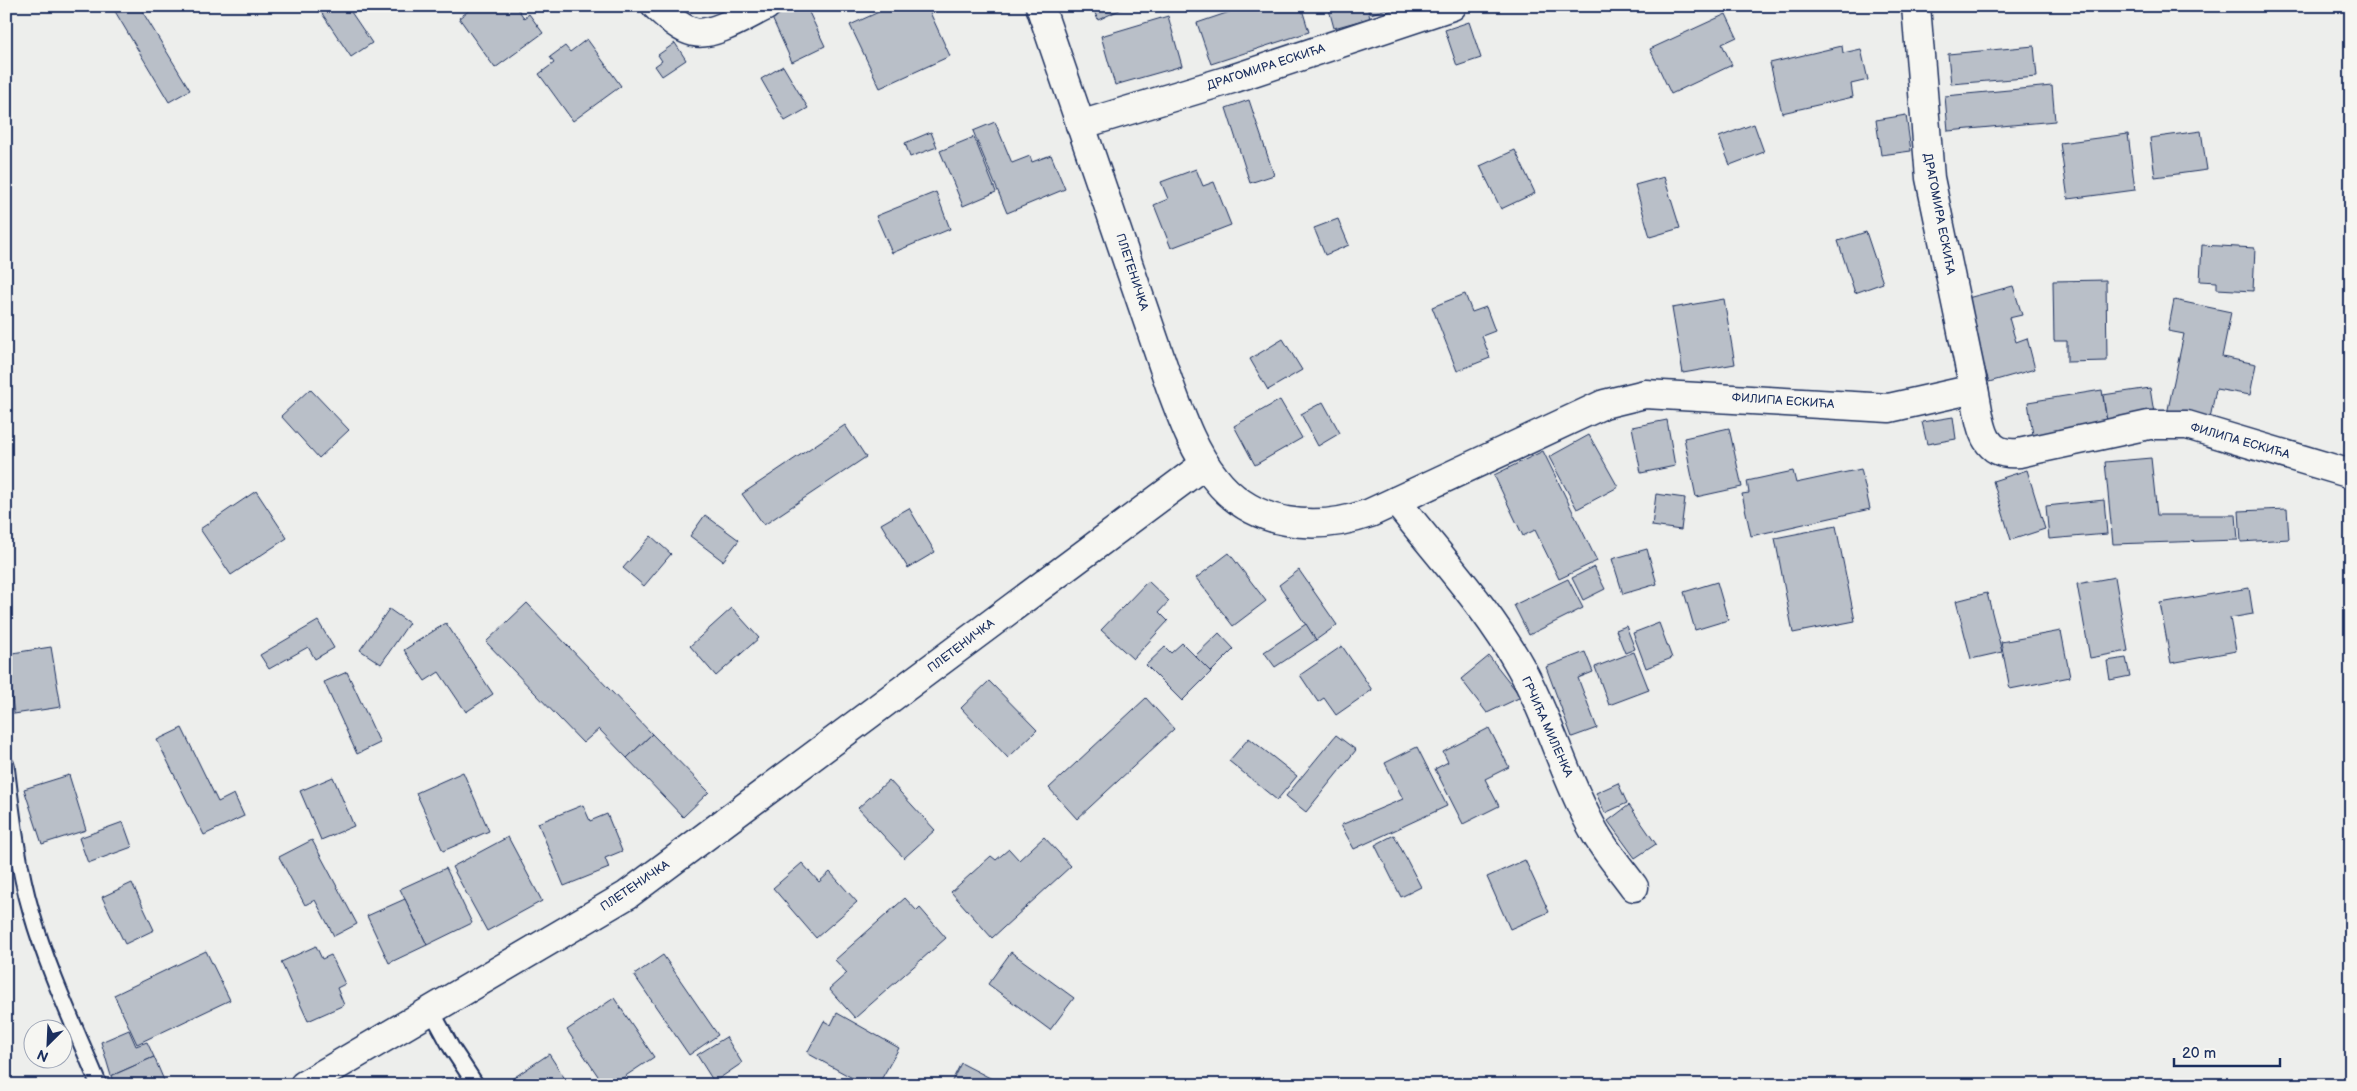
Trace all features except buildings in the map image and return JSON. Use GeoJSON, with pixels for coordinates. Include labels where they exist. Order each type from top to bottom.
{"type":"FeatureCollection","features":[{"type":"Feature","properties":{"kind":"street"},"geometry":{"type":"LineString","coordinates":[[656,6],[678,24],[694,32],[708,32],[766,6]]}},
{"type":"Feature","properties":{"kind":"street","name":"ПЛЕТЕНИЧКА"},"geometry":{"type":"LineString","coordinates":[[304,1085],[627,895],[1205,464],[1191,440],[1170,386],[1040,6]]}},
{"type":"Feature","properties":{"kind":"street","name":"ДРАГОМИРА ЕСКИЋА"},"geometry":{"type":"LineString","coordinates":[[1080,125],[1232,79],[1452,6]]}},
{"type":"Feature","properties":{"kind":"street","name":"ДРАГОМИРА ЕСКИЋА"},"geometry":{"type":"LineString","coordinates":[[1916,6],[1930,178],[1974,389]]}},
{"type":"Feature","properties":{"kind":"street","name":"ФИЛИПА ЕСКИЋА"},"geometry":{"type":"LineString","coordinates":[[1205,464],[1216,479],[1232,495],[1248,505],[1274,518],[1298,524],[1322,525],[1346,522],[1396,501],[1604,404],[1627,397],[1645,394],[1712,396],[1889,408],[1974,389],[1988,443],[2000,453],[2019,453],[2149,425],[2187,425],[2351,474]]}},
{"type":"Feature","properties":{"kind":"street","name":"ГРЧИЋА МИЛЕНКА"},"geometry":{"type":"LineString","coordinates":[[1396,501],[1435,552],[1468,588],[1496,627],[1545,715],[1594,832],[1634,887]]}},
{"type":"Feature","properties":{"kind":"lane"},"geometry":{"type":"LineString","coordinates":[[6,765],[18,852],[31,910],[50,967],[98,1085]]}},
{"type":"Feature","properties":{"kind":"lane"},"geometry":{"type":"LineString","coordinates":[[431,1010],[450,1047],[476,1085]]}}]}
